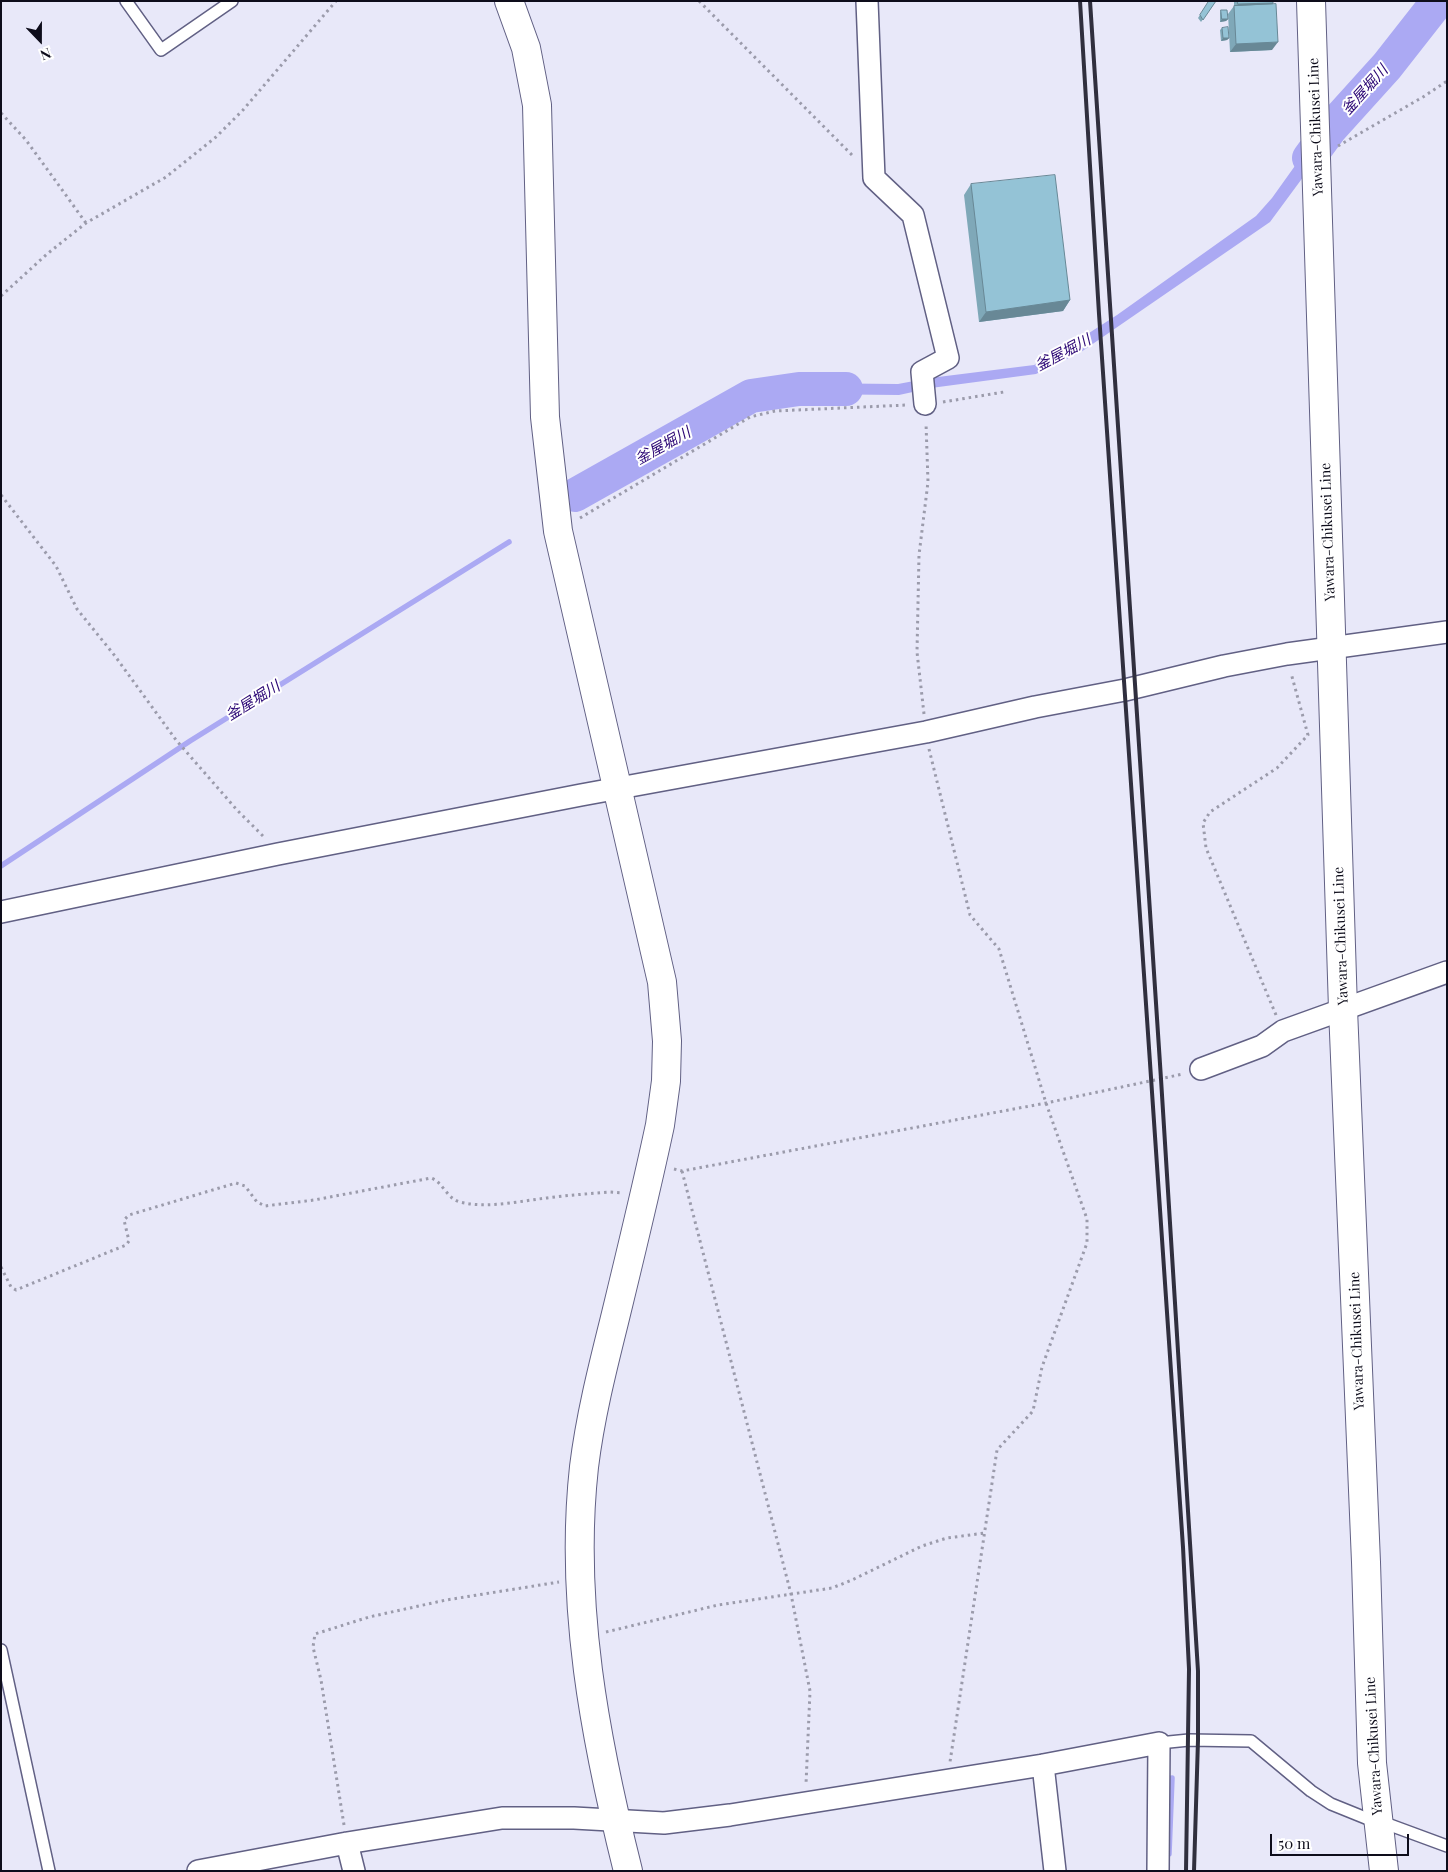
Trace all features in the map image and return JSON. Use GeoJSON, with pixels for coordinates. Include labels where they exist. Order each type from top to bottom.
{"type":"FeatureCollection","features":[{"type":"Feature","properties":{"kind":"street"},"geometry":{"type":"LineString","coordinates":[[509,1],[526,48],[538,105],[546,417],[558,531],[662,982],[667,1041],[666,1081],[660,1125],[592,1416],[580,1526],[583,1637],[595,1716],[628,1871]]}},
{"type":"Feature","properties":{"kind":"street"},"geometry":{"type":"LineString","coordinates":[[867,1],[874,178],[913,215],[948,358],[922,372],[925,404]]}},
{"type":"Feature","properties":{"kind":"street","name":"Yawara-Chikusei Line"},"geometry":{"type":"LineString","coordinates":[[1311,1],[1343,1009],[1366,1562],[1372,1763],[1384,1871]]}},
{"type":"Feature","properties":{"kind":"street"},"geometry":{"type":"LineString","coordinates":[[1,912],[278,854],[926,732],[1035,707],[1125,690],[1224,666],[1287,654],[1447,632]]}},
{"type":"Feature","properties":{"kind":"street"},"geometry":{"type":"LineString","coordinates":[[1201,1069],[1262,1046],[1283,1032],[1447,972]]}},
{"type":"Feature","properties":{"kind":"street"},"geometry":{"type":"LineString","coordinates":[[198,1871],[347,1843],[502,1818],[574,1818],[664,1823],[1043,1765],[1160,1743],[1158,1871]]}},
{"type":"Feature","properties":{"kind":"street"},"geometry":{"type":"LineString","coordinates":[[1043,1765],[1055,1871]]}},
{"type":"Feature","properties":{"kind":"street"},"geometry":{"type":"LineString","coordinates":[[347,1843],[354,1871]]}},
{"type":"Feature","properties":{"kind":"lane"},"geometry":{"type":"LineString","coordinates":[[126,1],[161,50],[232,1]]}},
{"type":"Feature","properties":{"kind":"lane"},"geometry":{"type":"LineString","coordinates":[[1,1650],[49,1871]]}},
{"type":"Feature","properties":{"kind":"lane"},"geometry":{"type":"LineString","coordinates":[[1160,1743],[1189,1740],[1250,1741],[1311,1792],[1331,1804],[1378,1823],[1390,1825],[1447,1846]]}},
{"type":"Feature","properties":{"kind":"path"},"geometry":{"type":"LineString","coordinates":[[1,296],[47,254],[86,223],[166,177],[216,137],[242,110],[336,1]]}},
{"type":"Feature","properties":{"kind":"path"},"geometry":{"type":"LineString","coordinates":[[699,1],[874,178]]}},
{"type":"Feature","properties":{"kind":"path"},"geometry":{"type":"LineString","coordinates":[[1316,146],[1423,97],[1447,81]]}},
{"type":"Feature","properties":{"kind":"path"},"geometry":{"type":"LineString","coordinates":[[1,114],[26,140],[86,223]]}},
{"type":"Feature","properties":{"kind":"path"},"geometry":{"type":"LineString","coordinates":[[558,531],[750,416],[775,411],[925,404],[1004,392]]}},
{"type":"Feature","properties":{"kind":"path"},"geometry":{"type":"LineString","coordinates":[[925,404],[928,482],[919,554],[917,652],[926,732],[939,793],[970,915],[999,949],[1046,1103],[1087,1219],[1087,1243],[1042,1366],[1033,1411],[996,1450],[947,1780]]}},
{"type":"Feature","properties":{"kind":"path"},"geometry":{"type":"LineString","coordinates":[[1,495],[56,566],[77,609],[115,656],[176,740],[278,854]]}},
{"type":"Feature","properties":{"kind":"path"},"geometry":{"type":"LineString","coordinates":[[1283,1032],[1206,848],[1203,824],[1210,812],[1278,768],[1308,735],[1287,654]]}},
{"type":"Feature","properties":{"kind":"path"},"geometry":{"type":"LineString","coordinates":[[805,1802],[810,1691],[791,1594],[682,1171],[1046,1103],[1201,1069]]}},
{"type":"Feature","properties":{"kind":"path"},"geometry":{"type":"LineString","coordinates":[[1,1267],[11,1287],[16,1290],[126,1245],[130,1241],[124,1220],[129,1215],[236,1183],[245,1186],[257,1202],[265,1206],[314,1200],[431,1178],[436,1180],[457,1201],[468,1204],[494,1205],[608,1192],[644,1196]]}},
{"type":"Feature","properties":{"kind":"path"},"geometry":{"type":"LineString","coordinates":[[583,1637],[718,1605],[832,1588],[922,1546],[947,1538],[985,1533]]}},
{"type":"Feature","properties":{"kind":"path"},"geometry":{"type":"LineString","coordinates":[[347,1843],[321,1680],[313,1647],[315,1634],[369,1617],[446,1600],[580,1578]]}},
{"type":"Feature","properties":{"kind":"water"},"geometry":{"type":"Polygon","coordinates":[[[1332,114],[1340,127],[1270,222],[1081,352],[1036,374],[931,388],[899,395],[800,394],[798,383],[898,384],[930,378],[1034,365],[1117,315],[1256,216],[1272,198],[1332,114]]]}},
{"type":"Feature","properties":{"kind":"building"},"geometry":{"type":"Polygon","coordinates":[[[1209,1],[1216,1],[1203,20],[1200,15],[1209,1]]]}},
{"type":"Feature","properties":{"kind":"building"},"geometry":{"type":"Polygon","coordinates":[[[1238,1],[1273,1],[1273,3],[1238,4],[1238,1]]]}},
{"type":"Feature","properties":{"kind":"building"},"geometry":{"type":"Polygon","coordinates":[[[1276,4],[1278,42],[1236,44],[1234,6],[1276,4]]]}},
{"type":"Feature","properties":{"kind":"building"},"geometry":{"type":"Polygon","coordinates":[[[1221,10],[1227,10],[1228,19],[1222,19],[1221,10]]]}},
{"type":"Feature","properties":{"kind":"building"},"geometry":{"type":"Polygon","coordinates":[[[1228,27],[1229,38],[1223,38],[1222,28],[1228,27]]]}},
{"type":"Feature","properties":{"kind":"building"},"geometry":{"type":"Polygon","coordinates":[[[1055,175],[1070,300],[986,312],[971,184],[1055,175]]]}},
{"type":"Feature","properties":{"kind":"waterway","name":"釜屋堀川"},"geometry":{"type":"LineString","coordinates":[[1309,158],[1331,128],[1387,66],[1438,1]]}},
{"type":"Feature","properties":{"kind":"waterway","name":"釜屋堀川"},"geometry":{"type":"LineString","coordinates":[[575,495],[751,396],[799,389],[846,389]]}},
{"type":"Feature","properties":{"kind":"waterway","name":"釜屋堀川"},"geometry":{"type":"LineString","coordinates":[[1,866],[190,741],[509,542]]}},
{"type":"Feature","properties":{"kind":"waterway"},"geometry":{"type":"LineString","coordinates":[[1169,1854],[1172,1778]]}},
{"type":"Feature","properties":{"kind":"railway"},"geometry":{"type":"LineString","coordinates":[[1080,1],[1099,314],[1183,1547],[1189,1669],[1186,1871]]}},
{"type":"Feature","properties":{"kind":"railway"},"geometry":{"type":"LineString","coordinates":[[1090,1],[1198,1671],[1194,1871]]}}]}
